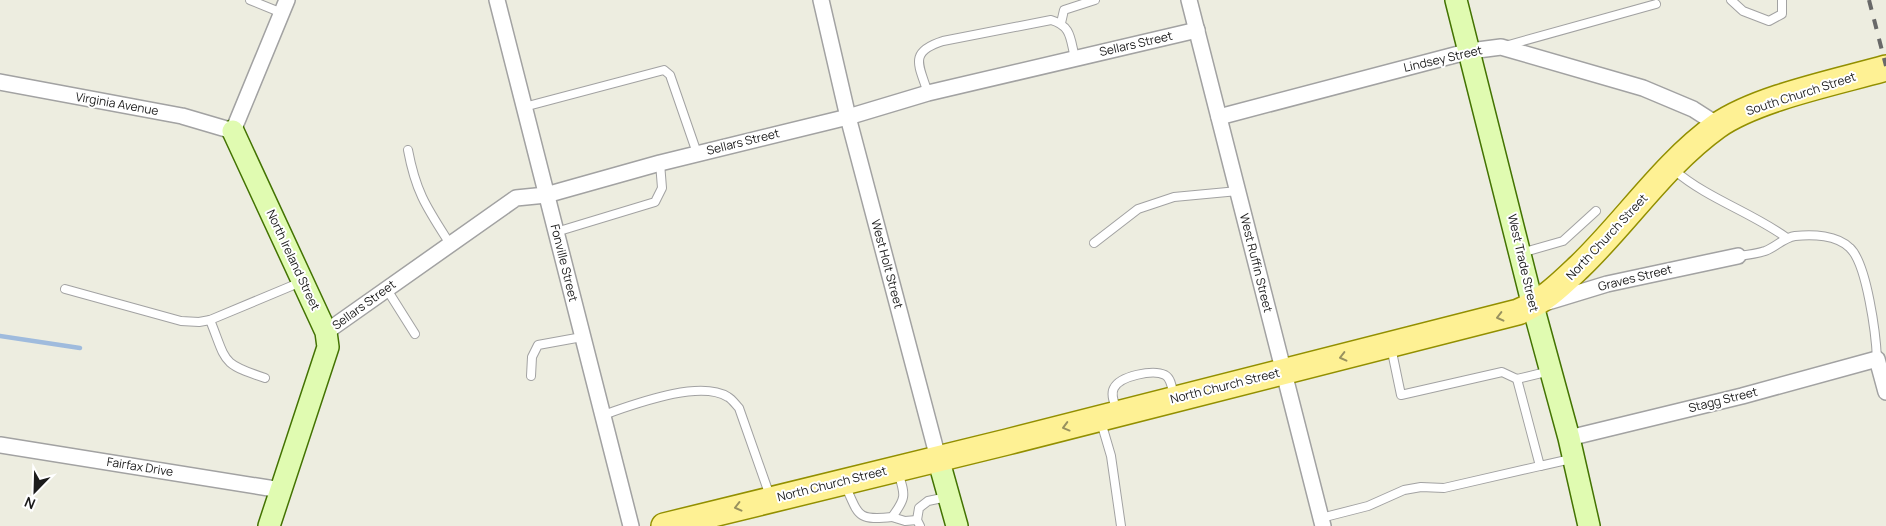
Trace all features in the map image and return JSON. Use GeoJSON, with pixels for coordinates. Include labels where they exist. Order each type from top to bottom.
{"type":"FeatureCollection","features":[{"type":"Feature","properties":{"kind":"main road","name":"South Church Street"},"geometry":{"type":"LineString","coordinates":[[1718,126],[1754,107],[1886,68]]}},
{"type":"Feature","properties":{"kind":"main road","name":"North Church Street"},"geometry":{"type":"LineString","coordinates":[[664,526],[1518,312],[1533,306],[1556,290],[1592,254],[1671,168],[1718,126]]}},
{"type":"Feature","properties":{"kind":"street","name":"Fonville Street"},"geometry":{"type":"LineString","coordinates":[[497,0],[631,526]]}},
{"type":"Feature","properties":{"kind":"street","name":"West Holt Street"},"geometry":{"type":"LineString","coordinates":[[821,0],[848,117],[957,526]]}},
{"type":"Feature","properties":{"kind":"street","name":"West Ruffin Street"},"geometry":{"type":"LineString","coordinates":[[1189,0],[1322,522]]}},
{"type":"Feature","properties":{"kind":"street","name":"West Trade Street"},"geometry":{"type":"LineString","coordinates":[[1456,0],[1550,372],[1569,438],[1589,526]]}},
{"type":"Feature","properties":{"kind":"street"},"geometry":{"type":"LineString","coordinates":[[233,131],[285,7]]}},
{"type":"Feature","properties":{"kind":"street","name":"Sellars Street"},"geometry":{"type":"LineString","coordinates":[[326,332],[511,200],[546,194],[660,162],[848,117],[928,93],[1197,30]]}},
{"type":"Feature","properties":{"kind":"street","name":"Lindsey Street"},"geometry":{"type":"LineString","coordinates":[[1219,117],[1470,51],[1501,47],[1666,96],[1694,109],[1718,126]]}},
{"type":"Feature","properties":{"kind":"street","name":"Virginia Avenue"},"geometry":{"type":"LineString","coordinates":[[0,82],[182,116],[233,131]]}},
{"type":"Feature","properties":{"kind":"street","name":"North Ireland Street"},"geometry":{"type":"LineString","coordinates":[[233,131],[326,332],[328,347],[269,526]]}},
{"type":"Feature","properties":{"kind":"street","name":"Graves Street"},"geometry":{"type":"LineString","coordinates":[[1533,306],[1616,282],[1738,256]]}},
{"type":"Feature","properties":{"kind":"street"},"geometry":{"type":"LineString","coordinates":[[1877,359],[1886,392]]}},
{"type":"Feature","properties":{"kind":"street","name":"Stagg Street"},"geometry":{"type":"LineString","coordinates":[[1569,438],[1732,398],[1877,359]]}},
{"type":"Feature","properties":{"kind":"street","name":"Fairfax Drive"},"geometry":{"type":"LineString","coordinates":[[0,445],[281,490]]}},
{"type":"Feature","properties":{"kind":"lane"},"geometry":{"type":"LineString","coordinates":[[250,0],[285,7]]}},
{"type":"Feature","properties":{"kind":"lane"},"geometry":{"type":"LineString","coordinates":[[1061,23],[1064,10],[1095,0]]}},
{"type":"Feature","properties":{"kind":"lane"},"geometry":{"type":"LineString","coordinates":[[1731,0],[1743,11],[1769,21],[1782,14],[1782,0]]}},
{"type":"Feature","properties":{"kind":"lane"},"geometry":{"type":"LineString","coordinates":[[1501,47],[1656,4]]}},
{"type":"Feature","properties":{"kind":"lane"},"geometry":{"type":"LineString","coordinates":[[928,93],[919,65],[920,53],[927,46],[1051,20],[1061,23],[1068,30],[1075,58]]}},
{"type":"Feature","properties":{"kind":"lane"},"geometry":{"type":"LineString","coordinates":[[524,107],[664,70],[670,75],[697,153]]}},
{"type":"Feature","properties":{"kind":"lane"},"geometry":{"type":"LineString","coordinates":[[408,150],[413,180],[422,201],[450,244]]}},
{"type":"Feature","properties":{"kind":"lane"},"geometry":{"type":"LineString","coordinates":[[556,232],[656,202],[662,188],[660,162]]}},
{"type":"Feature","properties":{"kind":"lane"},"geometry":{"type":"LineString","coordinates":[[1671,168],[1700,191],[1746,212],[1787,238]]}},
{"type":"Feature","properties":{"kind":"lane"},"geometry":{"type":"LineString","coordinates":[[1094,243],[1138,209],[1174,197],[1238,191]]}},
{"type":"Feature","properties":{"kind":"lane"},"geometry":{"type":"LineString","coordinates":[[1521,254],[1563,241],[1596,211]]}},
{"type":"Feature","properties":{"kind":"lane"},"geometry":{"type":"LineString","coordinates":[[1738,256],[1766,251],[1787,238],[1815,235],[1828,237],[1848,246],[1854,252],[1866,289],[1876,334],[1877,359]]}},
{"type":"Feature","properties":{"kind":"lane"},"geometry":{"type":"LineString","coordinates":[[65,289],[180,321],[199,322],[210,320],[303,281]]}},
{"type":"Feature","properties":{"kind":"lane"},"geometry":{"type":"LineString","coordinates":[[386,288],[415,334]]}},
{"type":"Feature","properties":{"kind":"lane"},"geometry":{"type":"LineString","coordinates":[[210,320],[227,362],[236,368],[265,378]]}},
{"type":"Feature","properties":{"kind":"lane"},"geometry":{"type":"LineString","coordinates":[[531,376],[532,357],[538,345],[582,337]]}},
{"type":"Feature","properties":{"kind":"lane"},"geometry":{"type":"LineString","coordinates":[[1391,345],[1401,395],[1502,372],[1517,379],[1550,372]]}},
{"type":"Feature","properties":{"kind":"lane"},"geometry":{"type":"LineString","coordinates":[[1517,379],[1540,466]]}},
{"type":"Feature","properties":{"kind":"lane"},"geometry":{"type":"LineString","coordinates":[[603,415],[675,394],[702,390],[729,397],[739,408],[772,499]]}},
{"type":"Feature","properties":{"kind":"lane"},"geometry":{"type":"LineString","coordinates":[[1108,415],[1111,456],[1121,526]]}},
{"type":"Feature","properties":{"kind":"lane"},"geometry":{"type":"LineString","coordinates":[[1322,522],[1368,506],[1404,490],[1421,487],[1444,488],[1573,458]]}},
{"type":"Feature","properties":{"kind":"lane"},"geometry":{"type":"LineString","coordinates":[[892,517],[905,496],[897,468]]}},
{"type":"Feature","properties":{"kind":"lane"},"geometry":{"type":"LineString","coordinates":[[843,481],[857,512],[869,519],[892,517],[918,523],[919,508],[928,501],[949,496]]}},
{"type":"Feature","properties":{"kind":"waterway"},"geometry":{"type":"LineString","coordinates":[[0,336],[80,348]]}},
{"type":"Feature","properties":{"kind":"railway"},"geometry":{"type":"LineString","coordinates":[[1869,0],[1886,66]]}}]}
